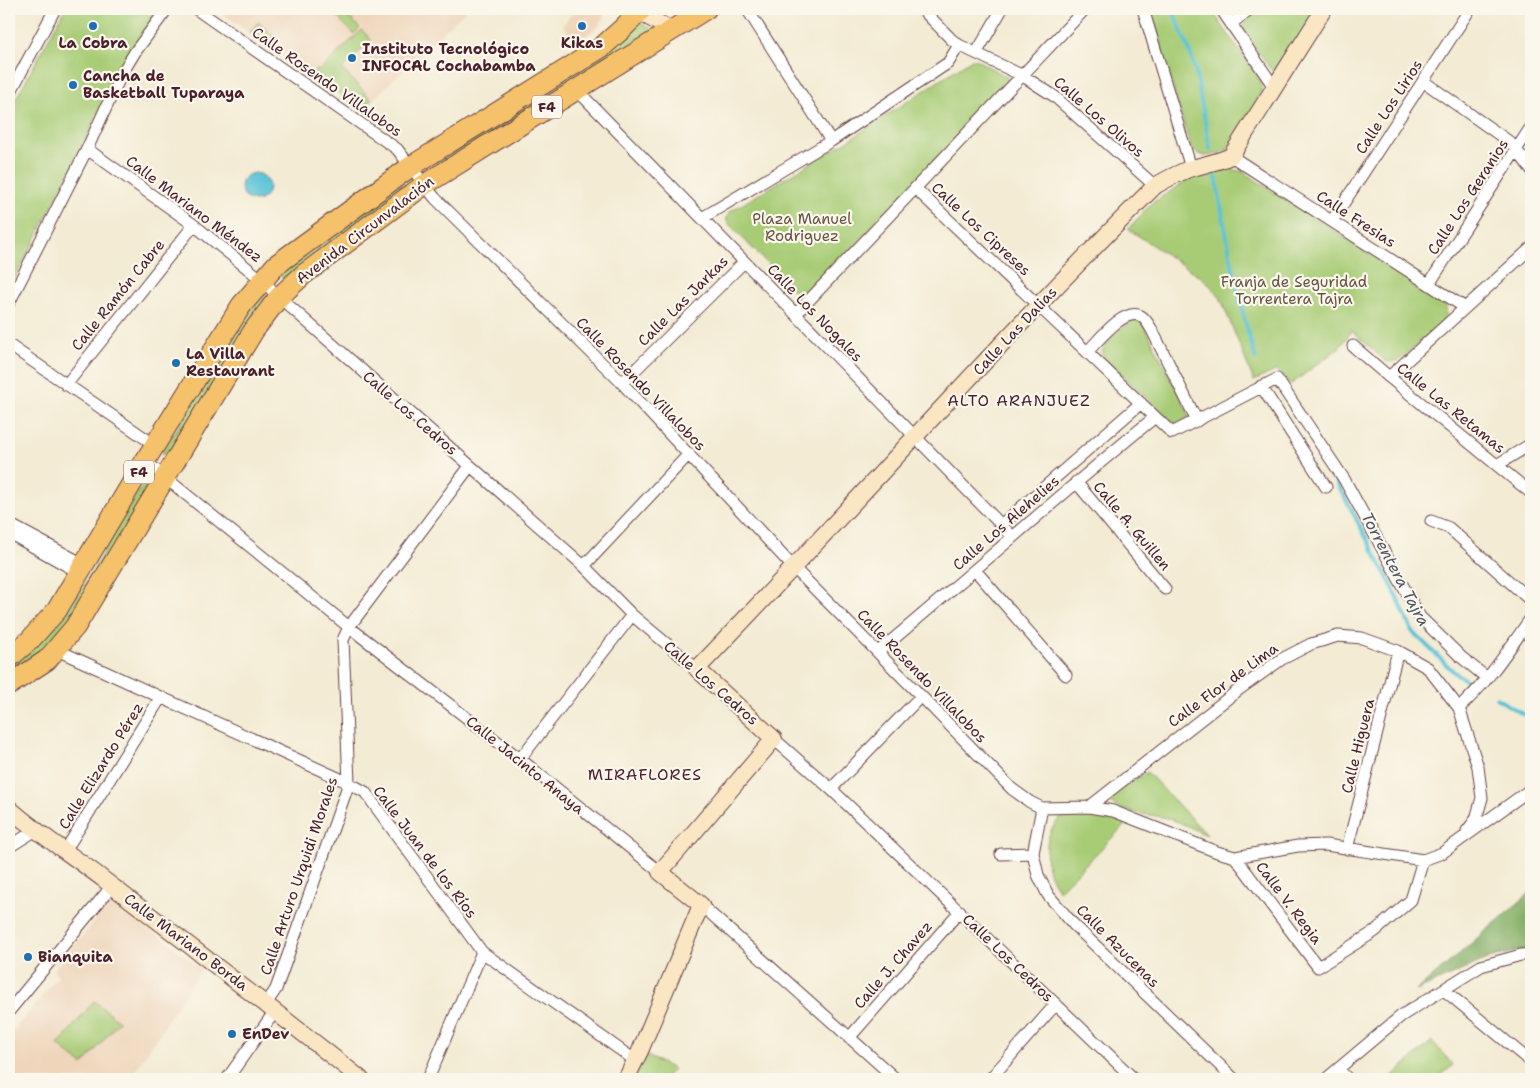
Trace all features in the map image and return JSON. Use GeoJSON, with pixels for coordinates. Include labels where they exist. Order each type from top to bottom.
{"type":"FeatureCollection","features":[{"type":"Feature","properties":{"kind":"highway","name":"Avenida Circunvalación"},"geometry":{"type":"LineString","coordinates":[[9,658],[44,626],[57,610],[150,453],[241,306],[276,265],[410,167],[602,47],[622,30],[638,10]]}},
{"type":"Feature","properties":{"kind":"highway","name":"Avenida Circunvalación"},"geometry":{"type":"LineString","coordinates":[[9,685],[36,668],[57,650],[75,627],[91,604],[254,330],[279,297],[303,275],[424,185],[703,10]]}},
{"type":"Feature","properties":{"kind":"street"},"geometry":{"type":"LineString","coordinates":[[9,96],[55,9]]}},
{"type":"Feature","properties":{"kind":"street"},"geometry":{"type":"LineString","coordinates":[[9,303],[87,149],[121,75],[135,52],[167,9]]}},
{"type":"Feature","properties":{"kind":"street","name":"Calle Rosendo Villalobos"},"geometry":{"type":"LineString","coordinates":[[196,9],[397,149],[424,185],[442,205],[622,383],[794,568],[1012,789],[1042,808]]}},
{"type":"Feature","properties":{"kind":"street"},"geometry":{"type":"LineString","coordinates":[[748,9],[831,141]]}},
{"type":"Feature","properties":{"kind":"street","name":"Calle Los Olivos"},"geometry":{"type":"LineString","coordinates":[[922,9],[959,45],[977,52],[1023,76],[1054,96],[1156,186]]}},
{"type":"Feature","properties":{"kind":"street"},"geometry":{"type":"LineString","coordinates":[[977,52],[1002,9]]}},
{"type":"Feature","properties":{"kind":"street"},"geometry":{"type":"LineString","coordinates":[[796,314],[1085,9]]}},
{"type":"Feature","properties":{"kind":"street"},"geometry":{"type":"LineString","coordinates":[[1143,9],[1191,168]]}},
{"type":"Feature","properties":{"kind":"street"},"geometry":{"type":"LineString","coordinates":[[1221,9],[1274,86]]}},
{"type":"Feature","properties":{"kind":"street"},"geometry":{"type":"LineString","coordinates":[[1231,24],[1250,9]]}},
{"type":"Feature","properties":{"kind":"street"},"geometry":{"type":"LineString","coordinates":[[1231,156],[1324,9]]}},
{"type":"Feature","properties":{"kind":"street","name":"Calle Los Lirios"},"geometry":{"type":"LineString","coordinates":[[1332,222],[1470,9]]}},
{"type":"Feature","properties":{"kind":"street"},"geometry":{"type":"LineString","coordinates":[[638,10],[671,30]]}},
{"type":"Feature","properties":{"kind":"street"},"geometry":{"type":"LineString","coordinates":[[702,218],[831,141],[948,63],[959,45]]}},
{"type":"Feature","properties":{"kind":"street"},"geometry":{"type":"LineString","coordinates":[[1423,81],[1511,143],[1531,169]]}},
{"type":"Feature","properties":{"kind":"street","name":"Calle Los Nogales"},"geometry":{"type":"LineString","coordinates":[[576,89],[1012,536]]}},
{"type":"Feature","properties":{"kind":"street","name":"Calle Los Geranios"},"geometry":{"type":"LineString","coordinates":[[1429,284],[1531,127]]}},
{"type":"Feature","properties":{"kind":"street","name":"Calle Mariano Méndez"},"geometry":{"type":"LineString","coordinates":[[87,149],[194,225],[262,280],[279,297]]}},
{"type":"Feature","properties":{"kind":"street","name":"Calle Las Dalias"},"geometry":{"type":"LineString","coordinates":[[697,669],[1040,305],[1156,186],[1172,176],[1191,168],[1214,163],[1231,156]]}},
{"type":"Feature","properties":{"kind":"street","name":"Calle Fresias"},"geometry":{"type":"LineString","coordinates":[[1231,156],[1464,307]]}},
{"type":"Feature","properties":{"kind":"street","name":"Calle Los Cipreses"},"geometry":{"type":"LineString","coordinates":[[915,188],[1040,305],[1172,434],[1197,420]]}},
{"type":"Feature","properties":{"kind":"street","name":"Calle Ramón Cabre"},"geometry":{"type":"LineString","coordinates":[[66,385],[194,225]]}},
{"type":"Feature","properties":{"kind":"street"},"geometry":{"type":"LineString","coordinates":[[1388,377],[1531,248]]}},
{"type":"Feature","properties":{"kind":"street","name":"Calle Las Jarkas"},"geometry":{"type":"LineString","coordinates":[[622,383],[744,262]]}},
{"type":"Feature","properties":{"kind":"street","name":"Calle Los Cedros"},"geometry":{"type":"LineString","coordinates":[[279,297],[584,566],[632,615],[697,669],[831,788],[1134,1079]]}},
{"type":"Feature","properties":{"kind":"street"},"geometry":{"type":"LineString","coordinates":[[1088,352],[1121,318],[1128,314],[1141,316],[1153,332],[1197,420],[1277,379],[1344,479],[1420,617],[1461,657],[1487,678]]}},
{"type":"Feature","properties":{"kind":"street","name":"Calle Jacinto Anaya"},"geometry":{"type":"LineString","coordinates":[[9,346],[66,385],[150,453],[166,477],[349,627],[520,759],[701,905],[896,1079]]}},
{"type":"Feature","properties":{"kind":"street","name":"Calle Las Retamas"},"geometry":{"type":"LineString","coordinates":[[1354,346],[1388,377],[1531,493]]}},
{"type":"Feature","properties":{"kind":"street"},"geometry":{"type":"LineString","coordinates":[[1261,386],[1326,487]]}},
{"type":"Feature","properties":{"kind":"street"},"geometry":{"type":"LineString","coordinates":[[1001,525],[1141,403]]}},
{"type":"Feature","properties":{"kind":"street","name":"Calle Los Alehelies"},"geometry":{"type":"LineString","coordinates":[[878,652],[1012,536],[1155,417]]}},
{"type":"Feature","properties":{"kind":"street"},"geometry":{"type":"LineString","coordinates":[[1497,466],[1531,444]]}},
{"type":"Feature","properties":{"kind":"street"},"geometry":{"type":"LineString","coordinates":[[584,566],[689,454]]}},
{"type":"Feature","properties":{"kind":"street","name":"Calle Arturo Urquidi Morales"},"geometry":{"type":"LineString","coordinates":[[227,1079],[270,1007],[350,783],[343,640],[349,627],[470,466]]}},
{"type":"Feature","properties":{"kind":"street","name":"Calle A. Guillen"},"geometry":{"type":"LineString","coordinates":[[1076,482],[1165,589]]}},
{"type":"Feature","properties":{"kind":"street"},"geometry":{"type":"LineString","coordinates":[[1431,521],[1449,528],[1531,602]]}},
{"type":"Feature","properties":{"kind":"street"},"geometry":{"type":"LineString","coordinates":[[9,524],[82,569]]}},
{"type":"Feature","properties":{"kind":"street"},"geometry":{"type":"LineString","coordinates":[[9,533],[82,569]]}},
{"type":"Feature","properties":{"kind":"street"},"geometry":{"type":"LineString","coordinates":[[975,570],[1066,674]]}},
{"type":"Feature","properties":{"kind":"street"},"geometry":{"type":"LineString","coordinates":[[520,759],[632,615]]}},
{"type":"Feature","properties":{"kind":"street"},"geometry":{"type":"LineString","coordinates":[[1459,708],[1487,678],[1531,618]]}},
{"type":"Feature","properties":{"kind":"street","name":"Calle Flor de Lima"},"geometry":{"type":"LineString","coordinates":[[1089,807],[1241,688],[1282,659],[1311,644],[1338,636],[1362,638],[1398,651],[1428,668],[1459,708],[1478,767],[1482,798],[1476,819],[1462,839]]}},
{"type":"Feature","properties":{"kind":"street","name":"Calle Juan de los Ríos"},"geometry":{"type":"LineString","coordinates":[[57,650],[350,783],[365,792],[482,952],[636,1061]]}},
{"type":"Feature","properties":{"kind":"street","name":"Calle Higuera"},"geometry":{"type":"LineString","coordinates":[[1347,848],[1398,651]]}},
{"type":"Feature","properties":{"kind":"street"},"geometry":{"type":"LineString","coordinates":[[831,788],[921,696]]}},
{"type":"Feature","properties":{"kind":"street","name":"Calle Elizardo Pérez"},"geometry":{"type":"LineString","coordinates":[[65,851],[161,697]]}},
{"type":"Feature","properties":{"kind":"street"},"geometry":{"type":"LineString","coordinates":[[660,872],[774,738]]}},
{"type":"Feature","properties":{"kind":"street"},"geometry":{"type":"LineString","coordinates":[[1042,808],[1089,807],[1113,811],[1217,852],[1235,857],[1298,846],[1326,844],[1423,860],[1442,853],[1531,789]]}},
{"type":"Feature","properties":{"kind":"street","name":"Calle Mariano Borda"},"geometry":{"type":"LineString","coordinates":[[9,808],[270,1007],[360,1079]]}},
{"type":"Feature","properties":{"kind":"street","name":"Calle Azucenas"},"geometry":{"type":"LineString","coordinates":[[1042,808],[1033,853],[1038,875],[1048,895],[1074,925],[1234,1079]]}},
{"type":"Feature","properties":{"kind":"street","name":"Calle Elizardo Pérez"},"geometry":{"type":"LineString","coordinates":[[9,847],[36,830]]}},
{"type":"Feature","properties":{"kind":"street"},"geometry":{"type":"LineString","coordinates":[[1002,854],[1033,853]]}},
{"type":"Feature","properties":{"kind":"street","name":"Calle V. Regia"},"geometry":{"type":"LineString","coordinates":[[1235,857],[1318,967],[1374,932],[1411,900],[1423,860]]}},
{"type":"Feature","properties":{"kind":"street"},"geometry":{"type":"LineString","coordinates":[[9,1011],[112,886]]}},
{"type":"Feature","properties":{"kind":"street"},"geometry":{"type":"LineString","coordinates":[[626,1079],[636,1061],[701,905]]}},
{"type":"Feature","properties":{"kind":"street","name":"Calle J. Chavez"},"geometry":{"type":"LineString","coordinates":[[849,1038],[960,911]]}},
{"type":"Feature","properties":{"kind":"street"},"geometry":{"type":"LineString","coordinates":[[428,1079],[482,952]]}},
{"type":"Feature","properties":{"kind":"street"},"geometry":{"type":"LineString","coordinates":[[1326,1079],[1401,1016],[1481,966],[1531,954]]}},
{"type":"Feature","properties":{"kind":"street"},"geometry":{"type":"LineString","coordinates":[[1444,990],[1531,1062]]}},
{"type":"Feature","properties":{"kind":"street"},"geometry":{"type":"LineString","coordinates":[[990,1079],[1056,1004]]}},
{"type":"Feature","properties":{"kind":"street"},"geometry":{"type":"LineString","coordinates":[[1338,1069],[1348,1079]]}},
{"type":"Feature","properties":{"kind":"shaded area","name":"Instituto Tecnológico INFOCAL Cochabamba"},"geometry":{"type":"Polygon","coordinates":[[[216,9],[467,9],[362,110],[216,9]]]}},
{"type":"Feature","properties":{"kind":"shaded area","name":"Kikas"},"geometry":{"type":"Polygon","coordinates":[[[575,9],[606,10],[599,26],[575,43],[563,25],[575,9]]]}},
{"type":"Feature","properties":{"kind":"shaded area"},"geometry":{"type":"Polygon","coordinates":[[[112,904],[118,904],[201,969],[130,1079],[9,1079],[9,1033],[11,1034],[59,976],[53,971],[107,907],[112,904]]]}},
{"type":"Feature","properties":{"kind":"green space"},"geometry":{"type":"Polygon","coordinates":[[[65,9],[160,9],[123,62],[107,92],[81,150],[9,290],[9,111],[65,9]]]}},
{"type":"Feature","properties":{"kind":"green space"},"geometry":{"type":"Polygon","coordinates":[[[329,9],[341,9],[360,28],[354,34],[329,9]]]}},
{"type":"Feature","properties":{"kind":"green space"},"geometry":{"type":"Polygon","coordinates":[[[1150,9],[1211,9],[1261,82],[1260,95],[1227,150],[1204,156],[1191,148],[1150,9]]]}},
{"type":"Feature","properties":{"kind":"green space"},"geometry":{"type":"Polygon","coordinates":[[[1260,9],[1318,9],[1277,72],[1272,71],[1243,29],[1245,21],[1260,9]]]}},
{"type":"Feature","properties":{"kind":"green space"},"geometry":{"type":"Polygon","coordinates":[[[258,22],[276,39],[269,45],[250,32],[258,22]]]}},
{"type":"Feature","properties":{"kind":"green space"},"geometry":{"type":"Polygon","coordinates":[[[639,22],[654,30],[439,167],[435,162],[639,22]]]}},
{"type":"Feature","properties":{"kind":"green space"},"geometry":{"type":"Polygon","coordinates":[[[362,30],[371,40],[342,69],[372,100],[362,110],[312,74],[317,69],[319,71],[362,30]]]}},
{"type":"Feature","properties":{"kind":"green space","name":"Plaza Manuel Rodriguez"},"geometry":{"type":"Polygon","coordinates":[[[972,59],[1007,77],[1009,84],[806,297],[799,296],[727,222],[727,216],[731,211],[849,140],[972,59]]]}},
{"type":"Feature","properties":{"kind":"green space","name":"Franja de Seguridad Torrentera Tajra"},"geometry":{"type":"Polygon","coordinates":[[[1230,169],[1243,172],[1441,300],[1445,305],[1445,318],[1429,335],[1396,361],[1385,361],[1352,331],[1340,347],[1290,385],[1277,370],[1254,381],[1220,297],[1205,280],[1128,229],[1152,203],[1195,176],[1230,169]]]}},
{"type":"Feature","properties":{"kind":"green space"},"geometry":{"type":"Polygon","coordinates":[[[400,184],[404,189],[285,281],[280,275],[400,184]]]}},
{"type":"Feature","properties":{"kind":"green space"},"geometry":{"type":"Polygon","coordinates":[[[262,293],[267,298],[168,456],[162,453],[240,325],[262,293]]]}},
{"type":"Feature","properties":{"kind":"green space"},"geometry":{"type":"Polygon","coordinates":[[[1136,320],[1143,323],[1189,415],[1188,418],[1177,424],[1172,422],[1101,355],[1106,345],[1116,334],[1127,324],[1136,320]]]}},
{"type":"Feature","properties":{"kind":"green space"},"geometry":{"type":"Polygon","coordinates":[[[147,477],[154,483],[83,602],[43,651],[9,674],[9,665],[61,620],[75,600],[147,477]]]}},
{"type":"Feature","properties":{"kind":"green space"},"geometry":{"type":"Polygon","coordinates":[[[1147,772],[1207,835],[1170,819],[1122,809],[1109,802],[1112,795],[1147,772]]]}},
{"type":"Feature","properties":{"kind":"green space"},"geometry":{"type":"Polygon","coordinates":[[[1084,812],[1128,822],[1059,891],[1048,869],[1046,851],[1050,833],[1060,819],[1070,813],[1084,812]]]}},
{"type":"Feature","properties":{"kind":"green space"},"geometry":{"type":"Polygon","coordinates":[[[1531,892],[1531,948],[1489,958],[1416,991],[1531,892]]]}},
{"type":"Feature","properties":{"kind":"green space"},"geometry":{"type":"Polygon","coordinates":[[[94,1001],[119,1021],[83,1065],[58,1045],[94,1001]]]}},
{"type":"Feature","properties":{"kind":"green space"},"geometry":{"type":"Polygon","coordinates":[[[1432,1041],[1453,1065],[1437,1079],[1389,1079],[1432,1041]]]}},
{"type":"Feature","properties":{"kind":"green space"},"geometry":{"type":"Polygon","coordinates":[[[645,1055],[674,1069],[664,1079],[635,1079],[645,1055]]]}},
{"type":"Feature","properties":{"kind":"water"},"geometry":{"type":"Polygon","coordinates":[[[255,173],[265,177],[269,187],[265,197],[255,201],[245,197],[241,187],[245,177],[255,173]]]}},
{"type":"Feature","properties":{"kind":"waterway","name":"Torrentera Tajra"},"geometry":{"type":"LineString","coordinates":[[1172,9],[1190,52],[1197,78],[1210,149]]}},
{"type":"Feature","properties":{"kind":"waterway","name":"Torrentera Tajra"},"geometry":{"type":"LineString","coordinates":[[1216,177],[1238,292],[1256,359]]}},
{"type":"Feature","properties":{"kind":"waterway","name":"Torrentera Tajra"},"geometry":{"type":"LineString","coordinates":[[1336,481],[1393,588],[1412,631],[1454,672],[1466,680]]}},
{"type":"Feature","properties":{"kind":"waterway","name":"Torrentera Tajra"},"geometry":{"type":"LineString","coordinates":[[1496,698],[1531,719]]}},
{"type":"Feature","properties":{"kind":"place","name":"La Cobra"},"geometry":{"type":"Point","coordinates":[93,26]}},
{"type":"Feature","properties":{"kind":"place","name":"Kikas"},"geometry":{"type":"Point","coordinates":[582,26]}},
{"type":"Feature","properties":{"kind":"place","name":"Instituto Tecnológico INFOCAL Cochabamba"},"geometry":{"type":"Point","coordinates":[352,58]}},
{"type":"Feature","properties":{"kind":"place","name":"Cancha de Basketball Tuparaya"},"geometry":{"type":"Point","coordinates":[73,85]}},
{"type":"Feature","properties":{"kind":"place","name":"La Villa Restaurant"},"geometry":{"type":"Point","coordinates":[176,363]}},
{"type":"Feature","properties":{"kind":"place","name":"Bianquita"},"geometry":{"type":"Point","coordinates":[28,957]}},
{"type":"Feature","properties":{"kind":"place","name":"EnDev"},"geometry":{"type":"Point","coordinates":[232,1034]}},
{"type":"Feature","properties":{"kind":"district","name":"ALTO ARANJUEZ"},"geometry":{"type":"Point","coordinates":[1019,400]}},
{"type":"Feature","properties":{"kind":"district","name":"MIRAFLORES"},"geometry":{"type":"Point","coordinates":[645,774]}}]}
